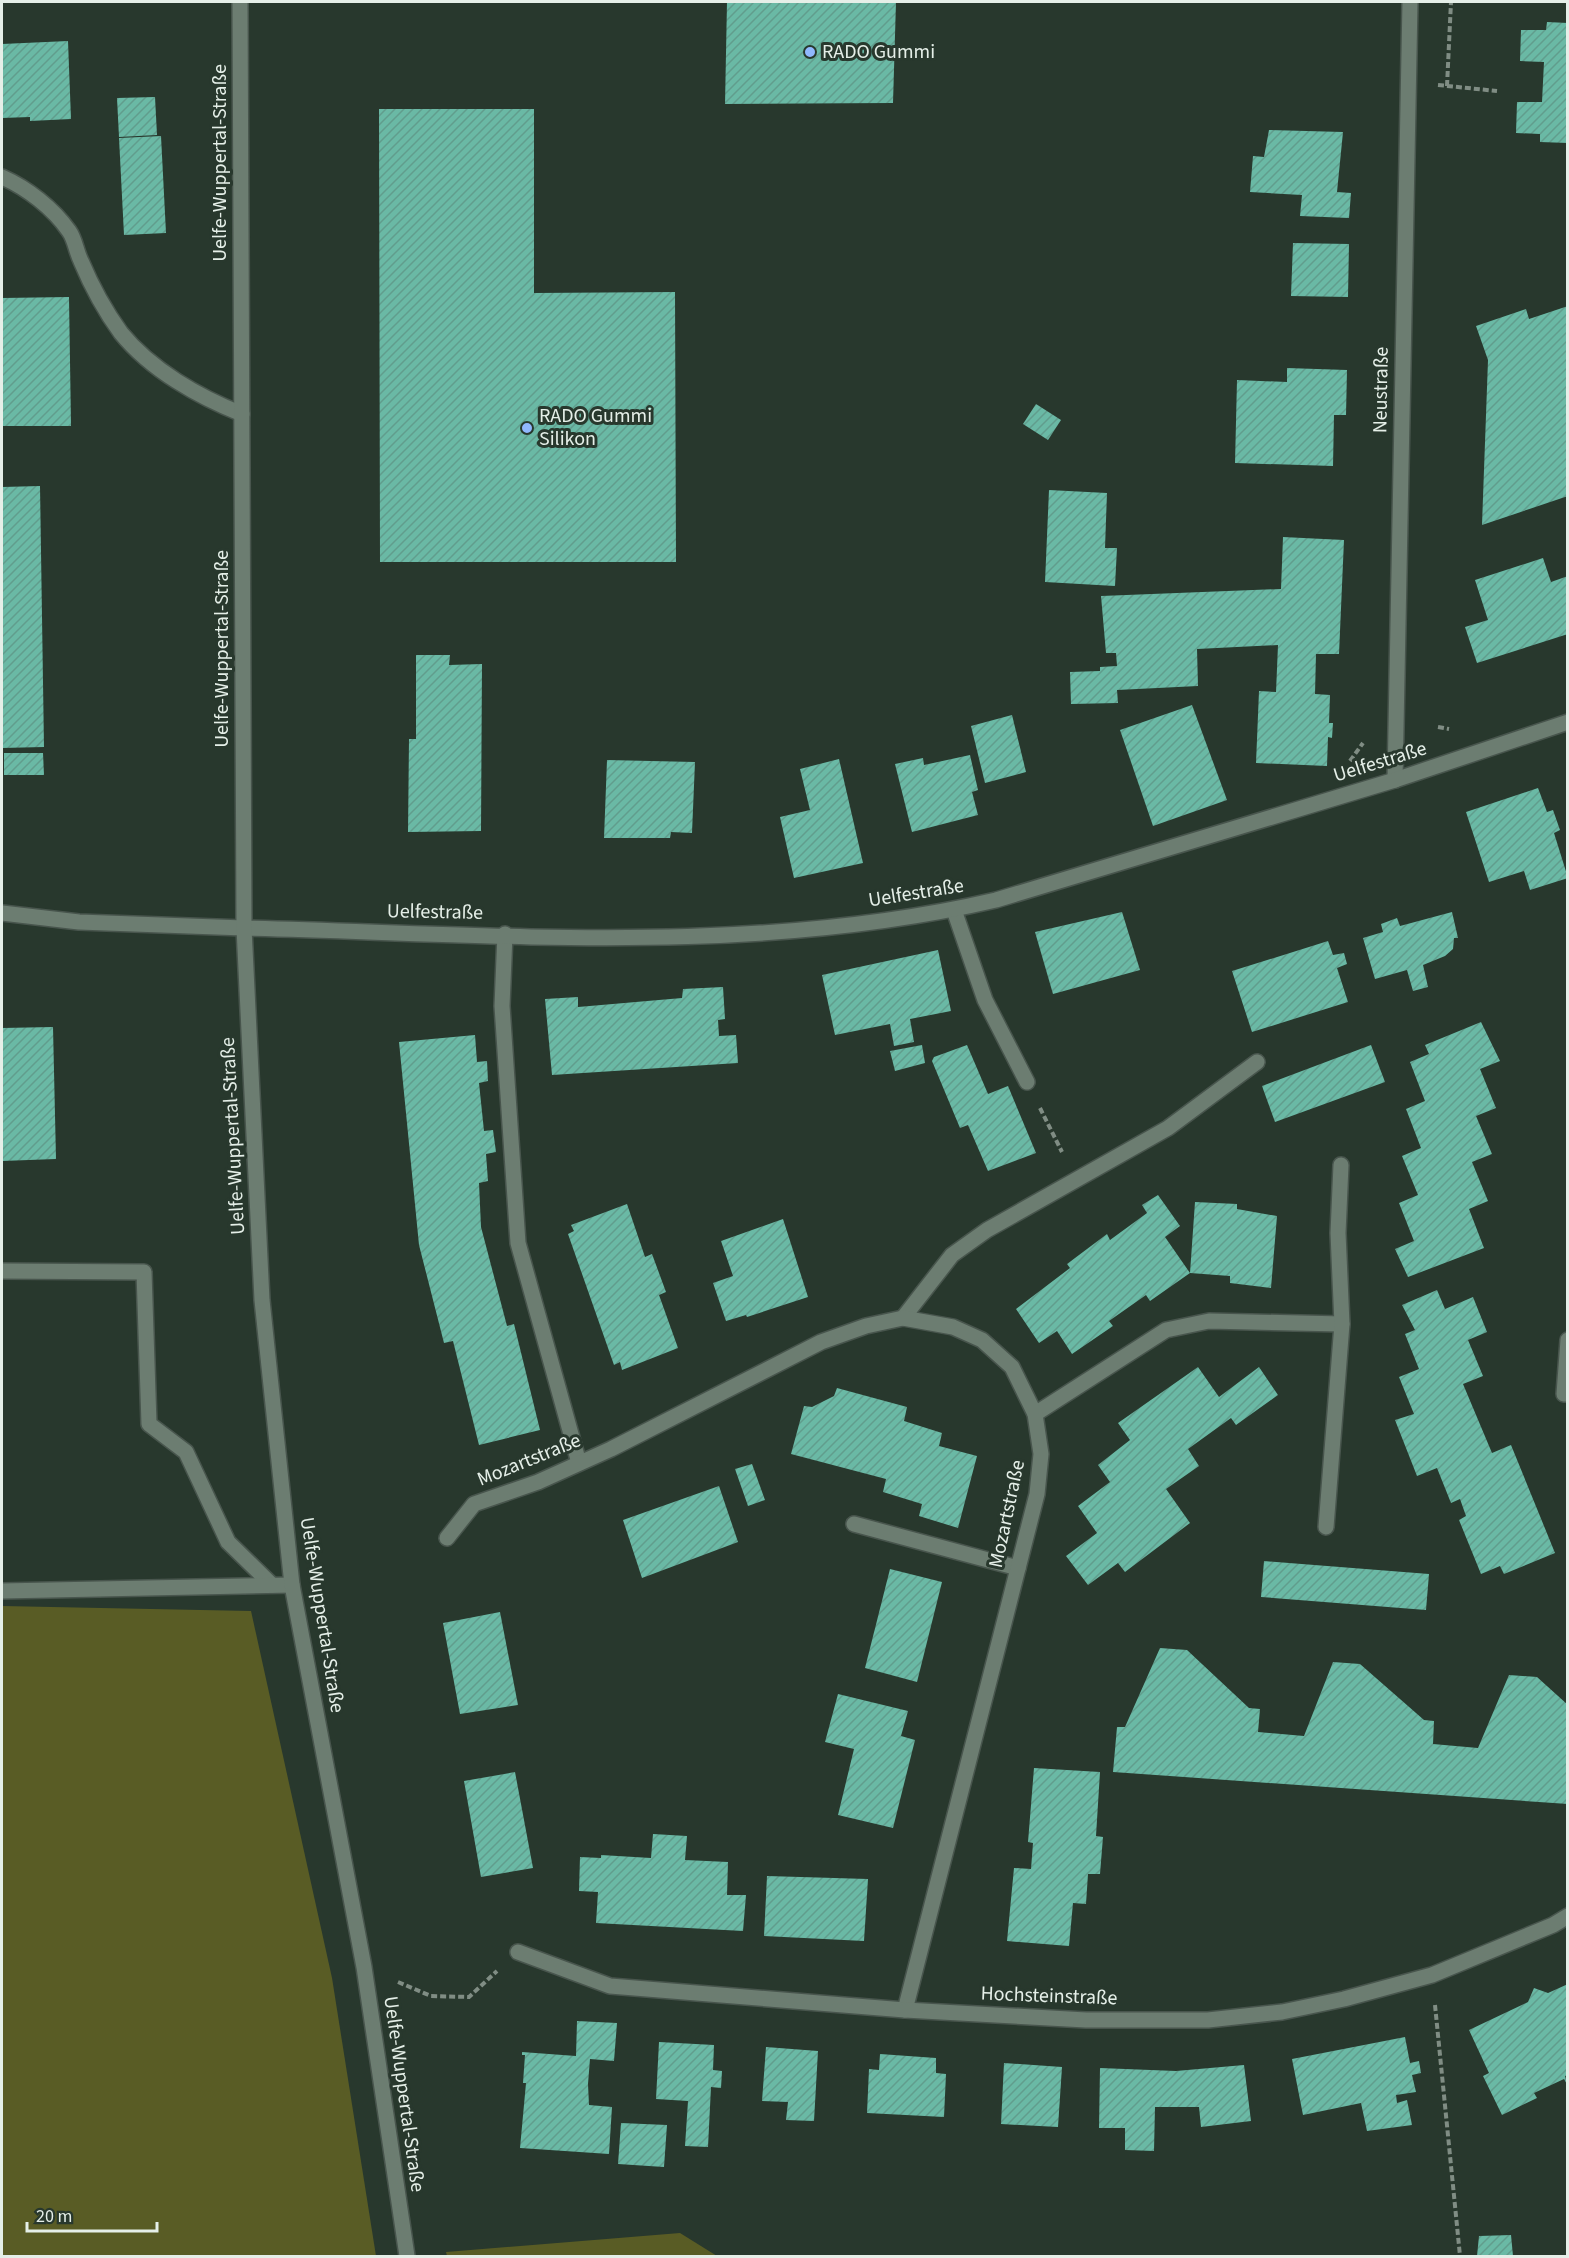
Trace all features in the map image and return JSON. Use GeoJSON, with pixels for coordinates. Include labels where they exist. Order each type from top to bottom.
{"type":"FeatureCollection","features":[{"type":"Feature","properties":{"kind":"street","name":"Uelfe-Wuppertal-Straße"},"geometry":{"type":"LineString","coordinates":[[240,2],[244,928],[262,1300],[292,1585],[368,1988],[407,2256]]}},
{"type":"Feature","properties":{"kind":"street","name":"Neustraße"},"geometry":{"type":"LineString","coordinates":[[1395,780],[1410,2]]}},
{"type":"Feature","properties":{"kind":"street"},"geometry":{"type":"LineString","coordinates":[[2,177],[44,203],[70,232],[98,296],[122,333],[145,357],[206,400],[242,414]]}},
{"type":"Feature","properties":{"kind":"street","name":"Uelfestraße"},"geometry":{"type":"LineString","coordinates":[[2,913],[79,922],[604,937],[757,934],[954,910],[996,900],[1395,780],[1568,722]]}},
{"type":"Feature","properties":{"kind":"street"},"geometry":{"type":"LineString","coordinates":[[954,910],[985,1000],[1027,1082]]}},
{"type":"Feature","properties":{"kind":"street"},"geometry":{"type":"LineString","coordinates":[[505,934],[502,1006],[518,1243],[579,1463]]}},
{"type":"Feature","properties":{"kind":"street"},"geometry":{"type":"LineString","coordinates":[[903,1318],[952,1255],[987,1230],[1168,1128],[1257,1062]]}},
{"type":"Feature","properties":{"kind":"street"},"geometry":{"type":"LineString","coordinates":[[1326,1527],[1342,1324],[1338,1233],[1341,1165]]}},
{"type":"Feature","properties":{"kind":"street"},"geometry":{"type":"LineString","coordinates":[[2,1271],[144,1272],[149,1424],[186,1452],[228,1542],[272,1585]]}},
{"type":"Feature","properties":{"kind":"street","name":"Mozartstraße"},"geometry":{"type":"LineString","coordinates":[[447,1538],[474,1504],[538,1482],[821,1342],[866,1326],[903,1318],[953,1327],[982,1340],[1012,1367],[1035,1414],[1041,1454],[1037,1494],[905,2010]]}},
{"type":"Feature","properties":{"kind":"street"},"geometry":{"type":"LineString","coordinates":[[1035,1414],[1166,1330],[1209,1321],[1342,1324]]}},
{"type":"Feature","properties":{"kind":"street"},"geometry":{"type":"LineString","coordinates":[[1568,1340],[1564,1394],[1568,1394]]}},
{"type":"Feature","properties":{"kind":"street"},"geometry":{"type":"LineString","coordinates":[[854,1524],[1018,1568]]}},
{"type":"Feature","properties":{"kind":"street"},"geometry":{"type":"LineString","coordinates":[[2,1591],[292,1585]]}},
{"type":"Feature","properties":{"kind":"street","name":"Hochsteinstraße"},"geometry":{"type":"LineString","coordinates":[[518,1952],[610,1986],[905,2010],[1086,2020],[1208,2020],[1282,2012],[1432,1975],[1553,1925],[1568,1916]]}},
{"type":"Feature","properties":{"kind":"path"},"geometry":{"type":"LineString","coordinates":[[1447,86],[1451,2]]}},
{"type":"Feature","properties":{"kind":"path"},"geometry":{"type":"LineString","coordinates":[[1407,82],[1497,91]]}},
{"type":"Feature","properties":{"kind":"path"},"geometry":{"type":"LineString","coordinates":[[1027,1082],[1076,1180]]}},
{"type":"Feature","properties":{"kind":"path"},"geometry":{"type":"LineString","coordinates":[[431,1996],[469,1997],[518,1952]]}},
{"type":"Feature","properties":{"kind":"path"},"geometry":{"type":"LineString","coordinates":[[1432,1975],[1460,2256]]}},
{"type":"Feature","properties":{"kind":"green space"},"geometry":{"type":"Polygon","coordinates":[[[2,1606],[251,1611],[332,1978],[376,2256],[2,2256],[2,1606]]]}},
{"type":"Feature","properties":{"kind":"green space"},"geometry":{"type":"Polygon","coordinates":[[[680,2233],[717,2256],[447,2256],[446,2252],[680,2233]]]}},
{"type":"Feature","properties":{"kind":"building","name":"RADO Gummi"},"geometry":{"type":"Polygon","coordinates":[[[727,2],[896,2],[893,103],[725,104],[727,2]]]}},
{"type":"Feature","properties":{"kind":"building"},"geometry":{"type":"Polygon","coordinates":[[[1547,22],[1568,23],[1568,143],[1540,142],[1540,134],[1516,133],[1517,102],[1542,102],[1544,62],[1520,61],[1521,30],[1546,30],[1547,22]]]}},
{"type":"Feature","properties":{"kind":"building"},"geometry":{"type":"Polygon","coordinates":[[[68,41],[71,119],[30,121],[30,117],[2,118],[2,44],[68,41]]]}},
{"type":"Feature","properties":{"kind":"building"},"geometry":{"type":"Polygon","coordinates":[[[155,97],[157,135],[119,137],[117,98],[155,97]]]}},
{"type":"Feature","properties":{"kind":"building","name":"RADO Gummi Silikon"},"geometry":{"type":"Polygon","coordinates":[[[379,109],[534,109],[534,293],[675,292],[676,562],[380,562],[379,109]]]}},
{"type":"Feature","properties":{"kind":"building"},"geometry":{"type":"Polygon","coordinates":[[[1269,130],[1343,132],[1337,192],[1351,193],[1349,218],[1300,216],[1302,195],[1250,192],[1253,156],[1264,157],[1269,130]]]}},
{"type":"Feature","properties":{"kind":"building"},"geometry":{"type":"Polygon","coordinates":[[[161,136],[166,233],[124,235],[119,138],[161,136]]]}},
{"type":"Feature","properties":{"kind":"building"},"geometry":{"type":"Polygon","coordinates":[[[1293,243],[1349,244],[1348,297],[1291,296],[1293,243]]]}},
{"type":"Feature","properties":{"kind":"building"},"geometry":{"type":"Polygon","coordinates":[[[69,297],[71,426],[2,426],[2,298],[69,297]]]}},
{"type":"Feature","properties":{"kind":"building"},"geometry":{"type":"Polygon","coordinates":[[[1568,306],[1568,496],[1482,525],[1488,360],[1476,326],[1526,309],[1529,319],[1568,306]]]}},
{"type":"Feature","properties":{"kind":"building"},"geometry":{"type":"Polygon","coordinates":[[[1287,368],[1347,370],[1346,415],[1334,415],[1333,466],[1235,463],[1237,380],[1287,382],[1287,368]]]}},
{"type":"Feature","properties":{"kind":"building"},"geometry":{"type":"Polygon","coordinates":[[[1036,404],[1061,420],[1048,440],[1023,424],[1036,404]]]}},
{"type":"Feature","properties":{"kind":"building"},"geometry":{"type":"Polygon","coordinates":[[[40,486],[44,747],[2,748],[2,487],[40,486]]]}},
{"type":"Feature","properties":{"kind":"building"},"geometry":{"type":"Polygon","coordinates":[[[1049,490],[1107,493],[1105,548],[1117,548],[1115,586],[1045,582],[1049,490]]]}},
{"type":"Feature","properties":{"kind":"building"},"geometry":{"type":"Polygon","coordinates":[[[1283,537],[1344,540],[1339,654],[1316,654],[1315,694],[1330,695],[1329,723],[1333,723],[1332,738],[1328,737],[1327,766],[1256,763],[1259,691],[1276,692],[1278,645],[1197,649],[1198,686],[1117,690],[1118,703],[1071,704],[1070,672],[1100,671],[1100,667],[1117,666],[1116,653],[1106,653],[1101,596],[1281,589],[1283,537]]]}},
{"type":"Feature","properties":{"kind":"building"},"geometry":{"type":"Polygon","coordinates":[[[1543,558],[1551,582],[1568,576],[1568,634],[1477,663],[1465,627],[1488,620],[1475,580],[1543,558]]]}},
{"type":"Feature","properties":{"kind":"building"},"geometry":{"type":"Polygon","coordinates":[[[416,655],[450,655],[449,665],[482,664],[481,831],[408,832],[409,739],[416,739],[416,655]]]}},
{"type":"Feature","properties":{"kind":"building"},"geometry":{"type":"Polygon","coordinates":[[[1192,705],[1227,800],[1153,826],[1120,730],[1192,705]]]}},
{"type":"Feature","properties":{"kind":"building"},"geometry":{"type":"Polygon","coordinates":[[[1012,715],[1026,772],[985,783],[971,726],[1012,715]]]}},
{"type":"Feature","properties":{"kind":"building"},"geometry":{"type":"Polygon","coordinates":[[[4,753],[43,753],[44,775],[4,775],[4,753]]]}},
{"type":"Feature","properties":{"kind":"building"},"geometry":{"type":"Polygon","coordinates":[[[970,755],[978,790],[972,792],[978,815],[912,832],[895,764],[923,758],[924,765],[970,755]]]}},
{"type":"Feature","properties":{"kind":"building"},"geometry":{"type":"Polygon","coordinates":[[[839,759],[863,863],[794,878],[780,817],[810,810],[800,769],[839,759]]]}},
{"type":"Feature","properties":{"kind":"building"},"geometry":{"type":"Polygon","coordinates":[[[607,760],[695,762],[692,833],[671,832],[670,838],[604,838],[607,760]]]}},
{"type":"Feature","properties":{"kind":"building"},"geometry":{"type":"Polygon","coordinates":[[[1538,788],[1547,812],[1553,810],[1560,830],[1554,833],[1568,878],[1530,890],[1524,871],[1489,882],[1466,812],[1538,788]]]}},
{"type":"Feature","properties":{"kind":"building"},"geometry":{"type":"Polygon","coordinates":[[[1122,912],[1140,970],[1053,994],[1035,932],[1122,912]]]}},
{"type":"Feature","properties":{"kind":"building"},"geometry":{"type":"Polygon","coordinates":[[[1452,912],[1458,938],[1454,938],[1453,949],[1445,956],[1423,965],[1428,987],[1413,991],[1407,970],[1375,979],[1363,938],[1383,932],[1381,924],[1397,918],[1400,926],[1452,912]]]}},
{"type":"Feature","properties":{"kind":"building"},"geometry":{"type":"Polygon","coordinates":[[[1328,941],[1333,955],[1344,953],[1347,964],[1337,968],[1348,1002],[1252,1032],[1232,971],[1328,941]]]}},
{"type":"Feature","properties":{"kind":"building"},"geometry":{"type":"Polygon","coordinates":[[[938,950],[951,1011],[910,1019],[914,1042],[894,1046],[890,1024],[835,1035],[822,975],[938,950]]]}},
{"type":"Feature","properties":{"kind":"building"},"geometry":{"type":"Polygon","coordinates":[[[723,987],[725,1019],[718,1020],[719,1036],[736,1035],[738,1063],[552,1075],[545,999],[578,997],[578,1007],[682,998],[683,989],[723,987]]]}},
{"type":"Feature","properties":{"kind":"building"},"geometry":{"type":"Polygon","coordinates":[[[1481,1022],[1500,1061],[1480,1069],[1496,1108],[1476,1116],[1492,1154],[1472,1162],[1488,1201],[1469,1209],[1484,1248],[1408,1277],[1395,1249],[1414,1241],[1399,1203],[1418,1195],[1402,1156],[1421,1148],[1406,1109],[1425,1101],[1410,1062],[1429,1054],[1425,1045],[1481,1022]]]}},
{"type":"Feature","properties":{"kind":"building"},"geometry":{"type":"Polygon","coordinates":[[[53,1027],[56,1159],[2,1161],[2,1028],[53,1027]]]}},
{"type":"Feature","properties":{"kind":"building"},"geometry":{"type":"Polygon","coordinates":[[[475,1035],[477,1062],[487,1061],[488,1081],[479,1083],[484,1131],[493,1130],[496,1152],[486,1154],[488,1181],[479,1183],[481,1227],[507,1326],[514,1324],[540,1430],[479,1445],[453,1341],[444,1343],[419,1245],[399,1042],[475,1035]]]}},
{"type":"Feature","properties":{"kind":"building"},"geometry":{"type":"Polygon","coordinates":[[[922,1045],[925,1063],[895,1071],[890,1051],[922,1045]]]}},
{"type":"Feature","properties":{"kind":"building"},"geometry":{"type":"Polygon","coordinates":[[[967,1045],[988,1094],[1008,1086],[1036,1153],[988,1171],[968,1125],[960,1128],[932,1061],[934,1057],[967,1045]]]}},
{"type":"Feature","properties":{"kind":"building"},"geometry":{"type":"Polygon","coordinates":[[[1371,1045],[1385,1082],[1275,1122],[1262,1086],[1371,1045]]]}},
{"type":"Feature","properties":{"kind":"building"},"geometry":{"type":"Polygon","coordinates":[[[1158,1195],[1180,1226],[1165,1237],[1190,1273],[1150,1301],[1146,1295],[1109,1321],[1113,1326],[1072,1354],[1057,1331],[1039,1343],[1016,1309],[1070,1268],[1067,1264],[1107,1234],[1110,1240],[1147,1213],[1142,1205],[1158,1195]]]}},
{"type":"Feature","properties":{"kind":"building"},"geometry":{"type":"Polygon","coordinates":[[[1195,1202],[1237,1204],[1237,1209],[1277,1216],[1271,1288],[1230,1283],[1230,1276],[1190,1273],[1195,1202]]]}},
{"type":"Feature","properties":{"kind":"building"},"geometry":{"type":"Polygon","coordinates":[[[627,1204],[645,1257],[652,1254],[666,1292],[659,1295],[678,1348],[622,1370],[620,1362],[614,1365],[568,1234],[574,1231],[571,1225],[627,1204]]]}},
{"type":"Feature","properties":{"kind":"building"},"geometry":{"type":"Polygon","coordinates":[[[783,1219],[808,1297],[747,1317],[746,1315],[726,1321],[713,1283],[733,1276],[721,1241],[783,1219]]]}},
{"type":"Feature","properties":{"kind":"building"},"geometry":{"type":"Polygon","coordinates":[[[1437,1290],[1445,1309],[1473,1297],[1487,1332],[1468,1340],[1483,1376],[1463,1384],[1492,1453],[1511,1445],[1555,1553],[1504,1574],[1500,1566],[1481,1574],[1459,1520],[1466,1516],[1460,1499],[1451,1503],[1437,1468],[1417,1476],[1395,1420],[1414,1414],[1399,1377],[1419,1369],[1405,1334],[1415,1330],[1402,1305],[1437,1290]]]}},
{"type":"Feature","properties":{"kind":"building"},"geometry":{"type":"Polygon","coordinates":[[[1198,1367],[1219,1397],[1259,1367],[1278,1395],[1236,1425],[1231,1418],[1188,1449],[1199,1466],[1166,1489],[1190,1523],[1125,1572],[1118,1563],[1088,1585],[1066,1556],[1097,1533],[1078,1506],[1110,1482],[1098,1465],[1130,1440],[1118,1423],[1198,1367]]]}},
{"type":"Feature","properties":{"kind":"building"},"geometry":{"type":"Polygon","coordinates":[[[837,1388],[907,1407],[904,1421],[942,1433],[939,1446],[977,1456],[958,1528],[919,1516],[922,1504],[883,1492],[886,1479],[791,1454],[804,1406],[812,1407],[834,1396],[837,1388]]]}},
{"type":"Feature","properties":{"kind":"building"},"geometry":{"type":"Polygon","coordinates":[[[752,1464],[765,1500],[748,1506],[735,1469],[752,1464]]]}},
{"type":"Feature","properties":{"kind":"building"},"geometry":{"type":"Polygon","coordinates":[[[719,1486],[738,1542],[642,1578],[623,1520],[719,1486]]]}},
{"type":"Feature","properties":{"kind":"building"},"geometry":{"type":"Polygon","coordinates":[[[1264,1561],[1429,1574],[1426,1610],[1261,1597],[1264,1561]]]}},
{"type":"Feature","properties":{"kind":"building"},"geometry":{"type":"Polygon","coordinates":[[[890,1569],[942,1582],[917,1682],[865,1668],[890,1569]]]}},
{"type":"Feature","properties":{"kind":"building"},"geometry":{"type":"Polygon","coordinates":[[[500,1612],[518,1705],[460,1714],[443,1623],[500,1612]]]}},
{"type":"Feature","properties":{"kind":"building"},"geometry":{"type":"Polygon","coordinates":[[[1160,1648],[1187,1650],[1249,1708],[1260,1709],[1258,1732],[1304,1736],[1333,1662],[1360,1664],[1424,1720],[1434,1721],[1433,1744],[1478,1748],[1509,1675],[1537,1677],[1568,1705],[1568,1804],[1113,1772],[1117,1727],[1125,1727],[1160,1648]]]}},
{"type":"Feature","properties":{"kind":"building"},"geometry":{"type":"Polygon","coordinates":[[[838,1694],[908,1711],[901,1736],[915,1740],[893,1828],[838,1815],[854,1749],[825,1742],[838,1694]]]}},
{"type":"Feature","properties":{"kind":"building"},"geometry":{"type":"Polygon","coordinates":[[[1034,1768],[1100,1772],[1096,1836],[1103,1837],[1100,1874],[1088,1874],[1086,1904],[1073,1903],[1069,1946],[1007,1941],[1014,1868],[1031,1869],[1033,1843],[1028,1842],[1034,1768]]]}},
{"type":"Feature","properties":{"kind":"building"},"geometry":{"type":"Polygon","coordinates":[[[515,1772],[533,1868],[481,1877],[464,1781],[515,1772]]]}},
{"type":"Feature","properties":{"kind":"building"},"geometry":{"type":"Polygon","coordinates":[[[653,1834],[687,1836],[685,1860],[728,1862],[727,1895],[746,1895],[743,1931],[596,1923],[598,1892],[579,1891],[580,1857],[601,1858],[601,1855],[651,1858],[653,1834]]]}},
{"type":"Feature","properties":{"kind":"building"},"geometry":{"type":"Polygon","coordinates":[[[767,1876],[868,1879],[864,1941],[764,1936],[767,1876]]]}},
{"type":"Feature","properties":{"kind":"building"},"geometry":{"type":"Polygon","coordinates":[[[1568,1984],[1568,2075],[1565,2076],[1568,2086],[1564,2079],[1534,2093],[1537,2098],[1502,2115],[1483,2076],[1489,2073],[1469,2030],[1528,2002],[1534,1988],[1548,1993],[1568,1984]]]}},
{"type":"Feature","properties":{"kind":"building"},"geometry":{"type":"Polygon","coordinates":[[[577,2021],[617,2023],[614,2061],[590,2059],[588,2084],[589,2105],[612,2107],[609,2154],[520,2148],[526,2083],[523,2083],[525,2055],[522,2055],[522,2052],[576,2056],[577,2021]]]}},
{"type":"Feature","properties":{"kind":"building"},"geometry":{"type":"Polygon","coordinates":[[[1405,2037],[1410,2063],[1419,2061],[1421,2073],[1412,2075],[1416,2092],[1396,2095],[1397,2103],[1407,2100],[1412,2125],[1367,2131],[1361,2103],[1303,2115],[1292,2059],[1405,2037]]]}},
{"type":"Feature","properties":{"kind":"building"},"geometry":{"type":"Polygon","coordinates":[[[659,2042],[714,2045],[713,2070],[722,2071],[721,2088],[711,2087],[708,2147],[685,2146],[688,2101],[656,2099],[659,2042]]]}},
{"type":"Feature","properties":{"kind":"building"},"geometry":{"type":"Polygon","coordinates":[[[766,2047],[818,2051],[814,2121],[786,2120],[788,2102],[762,2101],[766,2047]]]}},
{"type":"Feature","properties":{"kind":"building"},"geometry":{"type":"Polygon","coordinates":[[[880,2054],[936,2058],[936,2073],[946,2074],[944,2117],[867,2113],[869,2069],[879,2070],[880,2054]]]}},
{"type":"Feature","properties":{"kind":"building"},"geometry":{"type":"Polygon","coordinates":[[[1004,2063],[1062,2067],[1058,2127],[1001,2124],[1004,2063]]]}},
{"type":"Feature","properties":{"kind":"building"},"geometry":{"type":"Polygon","coordinates":[[[1244,2065],[1251,2121],[1201,2127],[1199,2107],[1155,2107],[1154,2151],[1125,2150],[1125,2128],[1099,2128],[1100,2068],[1176,2071],[1244,2065]]]}},
{"type":"Feature","properties":{"kind":"building"},"geometry":{"type":"Polygon","coordinates":[[[621,2123],[667,2125],[664,2167],[618,2164],[621,2123]]]}},
{"type":"Feature","properties":{"kind":"building"},"geometry":{"type":"Polygon","coordinates":[[[1511,2235],[1513,2256],[1477,2256],[1479,2236],[1511,2235]]]}},
{"type":"Feature","properties":{"kind":"place","name":"RADO Gummi"},"geometry":{"type":"Point","coordinates":[810,52]}},
{"type":"Feature","properties":{"kind":"place","name":"RADO Gummi Silikon"},"geometry":{"type":"Point","coordinates":[527,428]}}]}
